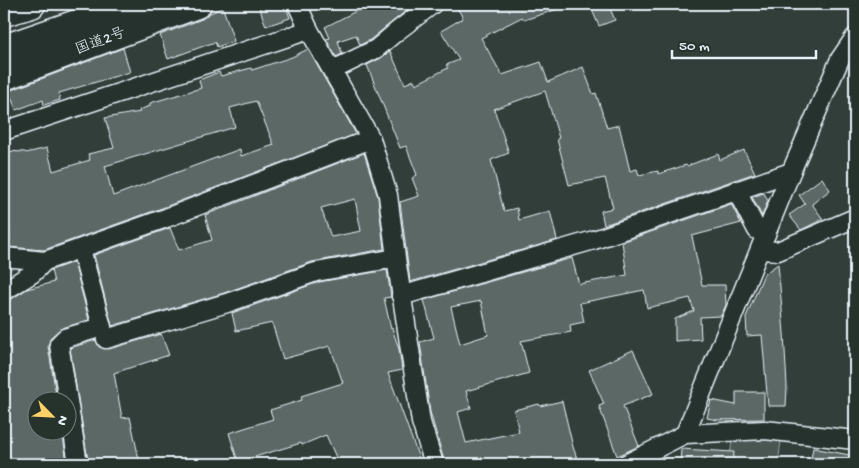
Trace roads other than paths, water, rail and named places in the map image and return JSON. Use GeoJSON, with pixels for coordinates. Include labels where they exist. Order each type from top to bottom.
{"type":"FeatureCollection","features":[{"type":"Feature","properties":{"kind":"highway"},"geometry":{"type":"LineString","coordinates":[[4,12],[31,4]]}},
{"type":"Feature","properties":{"kind":"highway"},"geometry":{"type":"LineString","coordinates":[[4,49],[135,4]]}},
{"type":"Feature","properties":{"kind":"highway","name":"国道2号"},"geometry":{"type":"LineString","coordinates":[[4,76],[197,4]]}},
{"type":"Feature","properties":{"kind":"street"},"geometry":{"type":"LineString","coordinates":[[297,4],[309,30],[371,139],[388,195],[401,296],[421,422],[434,464]]}},
{"type":"Feature","properties":{"kind":"street"},"geometry":{"type":"LineString","coordinates":[[333,70],[376,49],[433,4]]}},
{"type":"Feature","properties":{"kind":"street"},"geometry":{"type":"LineString","coordinates":[[4,131],[309,30]]}},
{"type":"Feature","properties":{"kind":"street"},"geometry":{"type":"LineString","coordinates":[[684,434],[791,172],[840,59],[855,37]]}},
{"type":"Feature","properties":{"kind":"street"},"geometry":{"type":"LineString","coordinates":[[4,257],[45,261],[228,195],[371,139]]}},
{"type":"Feature","properties":{"kind":"street"},"geometry":{"type":"LineString","coordinates":[[401,296],[594,240],[791,172]]}},
{"type":"Feature","properties":{"kind":"street"},"geometry":{"type":"LineString","coordinates":[[736,190],[763,242],[778,251],[855,218]]}},
{"type":"Feature","properties":{"kind":"street"},"geometry":{"type":"LineString","coordinates":[[78,464],[59,344],[65,338],[102,327],[81,249]]}},
{"type":"Feature","properties":{"kind":"street"},"geometry":{"type":"LineString","coordinates":[[106,339],[218,306],[316,272],[396,258]]}},
{"type":"Feature","properties":{"kind":"street"},"geometry":{"type":"LineString","coordinates":[[4,291],[32,273],[45,261]]}},
{"type":"Feature","properties":{"kind":"street"},"geometry":{"type":"LineString","coordinates":[[626,464],[684,434],[765,430],[855,440]]}}]}
